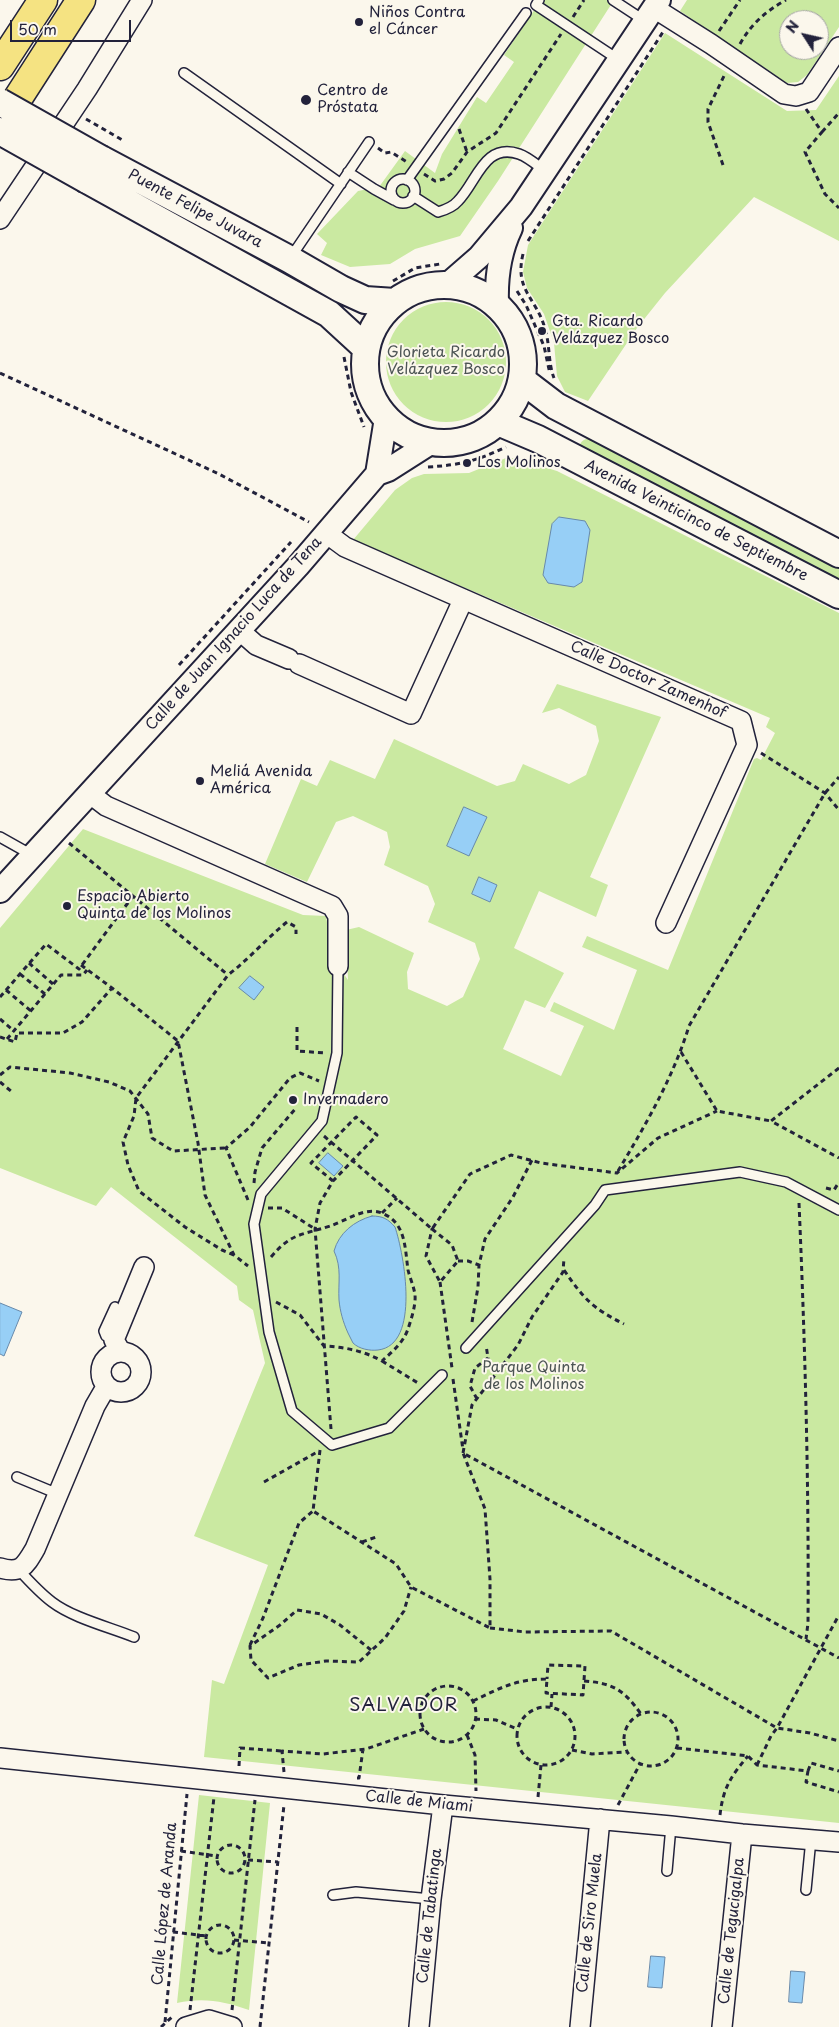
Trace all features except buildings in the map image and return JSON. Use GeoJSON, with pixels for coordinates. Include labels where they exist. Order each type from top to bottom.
{"type":"FeatureCollection","features":[{"type":"Feature","properties":{"kind":"highway"},"geometry":{"type":"LineString","coordinates":[[0,66],[43,0]]}},
{"type":"Feature","properties":{"kind":"highway"},"geometry":{"type":"LineString","coordinates":[[0,126],[81,0]]}},
{"type":"Feature","properties":{"kind":"main road","name":"Puente Felipe Juvara"},"geometry":{"type":"LineString","coordinates":[[0,102],[341,289],[365,300],[395,302]]}},
{"type":"Feature","properties":{"kind":"main road","name":"Puente Felipe Juvara"},"geometry":{"type":"LineString","coordinates":[[0,131],[329,314],[355,350]]}},
{"type":"Feature","properties":{"kind":"main road"},"geometry":{"type":"LineString","coordinates":[[448,284],[466,287],[481,293],[507,314],[520,339],[523,355],[522,380],[517,396],[509,410],[484,433],[462,442],[432,442],[415,438],[399,430],[375,424],[375,403],[368,385],[365,366],[355,350],[382,315],[395,302],[414,290],[431,285],[448,284]]}},
{"type":"Feature","properties":{"kind":"main road"},"geometry":{"type":"LineString","coordinates":[[522,380],[556,406],[839,554]]}},
{"type":"Feature","properties":{"kind":"main road","name":"Avenida Veinticinco de Septiembre"},"geometry":{"type":"LineString","coordinates":[[498,422],[538,439],[839,595]]}},
{"type":"Feature","properties":{"kind":"street"},"geometry":{"type":"LineString","coordinates":[[0,219],[142,0]]}},
{"type":"Feature","properties":{"kind":"street"},"geometry":{"type":"LineString","coordinates":[[448,284],[478,257],[521,206],[653,10],[681,24],[784,94],[796,96],[809,92],[839,47]]}},
{"type":"Feature","properties":{"kind":"street"},"geometry":{"type":"LineString","coordinates":[[497,304],[496,285],[499,261],[517,239],[521,206]]}},
{"type":"Feature","properties":{"kind":"street"},"geometry":{"type":"LineString","coordinates":[[375,424],[377,474]]}},
{"type":"Feature","properties":{"kind":"street","name":"Calle de Juan Ignacio Luca de Tena"},"geometry":{"type":"LineString","coordinates":[[0,891],[239,630],[317,523],[377,474],[388,470],[432,442]]}},
{"type":"Feature","properties":{"kind":"street","name":"Calle Doctor Zamenhof"},"geometry":{"type":"LineString","coordinates":[[317,523],[345,547],[741,721],[747,745]]}},
{"type":"Feature","properties":{"kind":"street"},"geometry":{"type":"LineString","coordinates":[[239,630],[256,645],[411,714],[463,600]]}},
{"type":"Feature","properties":{"kind":"street"},"geometry":{"type":"LineString","coordinates":[[666,923],[747,745]]}},
{"type":"Feature","properties":{"kind":"street"},"geometry":{"type":"LineString","coordinates":[[89,792],[106,806],[332,906],[338,916],[338,966]]}},
{"type":"Feature","properties":{"kind":"street"},"geometry":{"type":"LineString","coordinates":[[117,1346],[134,1356],[141,1367],[140,1380],[136,1386],[125,1393],[112,1391],[106,1387],[100,1374],[103,1361],[114,1353],[117,1346],[144,1266]]}},
{"type":"Feature","properties":{"kind":"street"},"geometry":{"type":"LineString","coordinates":[[9,1569],[27,1563],[35,1549],[95,1406],[106,1387]]}},
{"type":"Feature","properties":{"kind":"street","name":"Calle de Miami"},"geometry":{"type":"LineString","coordinates":[[0,1758],[442,1804],[839,1842]]}},
{"type":"Feature","properties":{"kind":"street","name":"Calle de Tabatinga"},"geometry":{"type":"LineString","coordinates":[[419,2027],[442,1804]]}},
{"type":"Feature","properties":{"kind":"street","name":"Calle de Siro Muela"},"geometry":{"type":"LineString","coordinates":[[580,2027],[600,1819]]}},
{"type":"Feature","properties":{"kind":"street","name":"Calle de Tegucigalpa"},"geometry":{"type":"LineString","coordinates":[[722,2027],[742,1834]]}},
{"type":"Feature","properties":{"kind":"street"},"geometry":{"type":"LineString","coordinates":[[188,2019],[231,2020]]}},
{"type":"Feature","properties":{"kind":"lane"},"geometry":{"type":"LineString","coordinates":[[539,0],[536,5],[568,24],[619,60]]}},
{"type":"Feature","properties":{"kind":"lane"},"geometry":{"type":"LineString","coordinates":[[613,0],[653,10]]}},
{"type":"Feature","properties":{"kind":"lane"},"geometry":{"type":"LineString","coordinates":[[407,180],[526,13]]}},
{"type":"Feature","properties":{"kind":"lane"},"geometry":{"type":"LineString","coordinates":[[184,73],[340,184]]}},
{"type":"Feature","properties":{"kind":"lane"},"geometry":{"type":"LineString","coordinates":[[289,259],[369,142]]}},
{"type":"Feature","properties":{"kind":"lane"},"geometry":{"type":"LineString","coordinates":[[413,196],[438,212],[449,208],[458,202],[490,157],[508,152],[521,154],[546,171]]}},
{"type":"Feature","properties":{"kind":"lane"},"geometry":{"type":"LineString","coordinates":[[348,172],[394,200],[405,203],[412,200],[414,188],[407,180],[399,180],[393,184],[390,192],[394,200]]}},
{"type":"Feature","properties":{"kind":"lane"},"geometry":{"type":"LineString","coordinates":[[0,837],[32,856]]}},
{"type":"Feature","properties":{"kind":"lane"},"geometry":{"type":"LineString","coordinates":[[338,966],[337,1053],[322,1121],[260,1194],[256,1213],[254,1224],[269,1332],[292,1412],[332,1445],[389,1428],[442,1375]]}},
{"type":"Feature","properties":{"kind":"lane"},"geometry":{"type":"LineString","coordinates":[[468,1345],[595,1205],[605,1190],[740,1172],[786,1182],[839,1210]]}},
{"type":"Feature","properties":{"kind":"lane"},"geometry":{"type":"LineString","coordinates":[[115,1306],[104,1331],[106,1336],[117,1346]]}},
{"type":"Feature","properties":{"kind":"lane"},"geometry":{"type":"LineString","coordinates":[[17,1477],[58,1494]]}},
{"type":"Feature","properties":{"kind":"lane"},"geometry":{"type":"LineString","coordinates":[[9,1569],[66,1611],[134,1637]]}},
{"type":"Feature","properties":{"kind":"lane"},"geometry":{"type":"LineString","coordinates":[[667,1871],[671,1826]]}},
{"type":"Feature","properties":{"kind":"lane"},"geometry":{"type":"LineString","coordinates":[[806,1890],[811,1839]]}},
{"type":"Feature","properties":{"kind":"lane"},"geometry":{"type":"LineString","coordinates":[[333,1895],[356,1892],[431,1899]]}},
{"type":"Feature","properties":{"kind":"path"},"geometry":{"type":"LineString","coordinates":[[466,152],[496,133],[584,0]]}},
{"type":"Feature","properties":{"kind":"path"},"geometry":{"type":"LineString","coordinates":[[711,44],[740,0]]}},
{"type":"Feature","properties":{"kind":"path"},"geometry":{"type":"LineString","coordinates":[[556,381],[553,375],[549,342],[544,326],[538,311],[529,298],[520,270],[517,239],[666,27],[674,34],[681,24]]}},
{"type":"Feature","properties":{"kind":"path"},"geometry":{"type":"LineString","coordinates":[[796,96],[822,132]]}},
{"type":"Feature","properties":{"kind":"path"},"geometry":{"type":"LineString","coordinates":[[839,113],[805,152],[825,194],[839,208]]}},
{"type":"Feature","properties":{"kind":"path"},"geometry":{"type":"LineString","coordinates":[[94,124],[124,141]]}},
{"type":"Feature","properties":{"kind":"path"},"geometry":{"type":"LineString","coordinates":[[355,350],[351,392],[375,424]]}},
{"type":"Feature","properties":{"kind":"path"},"geometry":{"type":"LineString","coordinates":[[0,373],[220,474],[317,523]]}},
{"type":"Feature","properties":{"kind":"path"},"geometry":{"type":"LineString","coordinates":[[303,529],[317,523]]}},
{"type":"Feature","properties":{"kind":"path"},"geometry":{"type":"LineString","coordinates":[[177,667],[296,536]]}},
{"type":"Feature","properties":{"kind":"path"},"geometry":{"type":"LineString","coordinates":[[747,745],[825,793],[839,810]]}},
{"type":"Feature","properties":{"kind":"path"},"geometry":{"type":"LineString","coordinates":[[605,1190],[653,1112],[681,1051],[689,1026],[825,793],[839,777]]}},
{"type":"Feature","properties":{"kind":"path"},"geometry":{"type":"LineString","coordinates":[[68,843],[228,974]]}},
{"type":"Feature","properties":{"kind":"path"},"geometry":{"type":"LineString","coordinates":[[0,997],[46,944],[78,969],[133,896]]}},
{"type":"Feature","properties":{"kind":"path"},"geometry":{"type":"LineString","coordinates":[[296,934],[296,927],[287,922],[272,934],[249,959],[228,974],[136,1098],[134,1116],[123,1142],[128,1165],[139,1191],[185,1227],[222,1250],[234,1255],[261,1274],[278,1249],[298,1234],[329,1226],[362,1212],[382,1213],[396,1222],[406,1244],[408,1270],[415,1296],[408,1329],[400,1344],[382,1361]]}},
{"type":"Feature","properties":{"kind":"path"},"geometry":{"type":"LineString","coordinates":[[29,963],[53,984]]}},
{"type":"Feature","properties":{"kind":"path"},"geometry":{"type":"LineString","coordinates":[[81,965],[178,1041],[206,1196],[234,1255]]}},
{"type":"Feature","properties":{"kind":"path"},"geometry":{"type":"LineString","coordinates":[[7,1039],[61,975],[83,975],[87,970]]}},
{"type":"Feature","properties":{"kind":"path"},"geometry":{"type":"LineString","coordinates":[[20,974],[45,994]]}},
{"type":"Feature","properties":{"kind":"path"},"geometry":{"type":"LineString","coordinates":[[0,1037],[15,1042],[17,1034],[63,1033],[82,1022],[112,988]]}},
{"type":"Feature","properties":{"kind":"path"},"geometry":{"type":"LineString","coordinates":[[6,990],[31,1011]]}},
{"type":"Feature","properties":{"kind":"path"},"geometry":{"type":"LineString","coordinates":[[0,1018],[14,1031]]}},
{"type":"Feature","properties":{"kind":"path"},"geometry":{"type":"LineString","coordinates":[[297,1027],[297,1051],[337,1053]]}},
{"type":"Feature","properties":{"kind":"path"},"geometry":{"type":"LineString","coordinates":[[681,1051],[716,1111]]}},
{"type":"Feature","properties":{"kind":"path"},"geometry":{"type":"LineString","coordinates":[[0,1075],[10,1067],[70,1073],[109,1082],[130,1091],[148,1114],[152,1138],[173,1151],[226,1148],[250,1127],[290,1078],[300,1073],[315,1078],[330,1089]]}},
{"type":"Feature","properties":{"kind":"path"},"geometry":{"type":"LineString","coordinates":[[771,1121],[839,1068]]}},
{"type":"Feature","properties":{"kind":"path"},"geometry":{"type":"LineString","coordinates":[[0,1082],[12,1092]]}},
{"type":"Feature","properties":{"kind":"path"},"geometry":{"type":"LineString","coordinates":[[256,1213],[255,1172],[262,1148],[296,1108]]}},
{"type":"Feature","properties":{"kind":"path"},"geometry":{"type":"LineString","coordinates":[[479,1265],[468,1261],[458,1261],[440,1282],[426,1256],[432,1229],[470,1174],[511,1155],[617,1173],[658,1138],[716,1111],[771,1121],[839,1158]]}},
{"type":"Feature","properties":{"kind":"path"},"geometry":{"type":"LineString","coordinates":[[264,1482],[332,1445],[314,1229],[320,1203],[333,1181],[377,1135],[356,1117],[311,1163],[333,1181]]}},
{"type":"Feature","properties":{"kind":"path"},"geometry":{"type":"LineString","coordinates":[[331,1142],[452,1245],[458,1261]]}},
{"type":"Feature","properties":{"kind":"path"},"geometry":{"type":"LineString","coordinates":[[226,1148],[239,1183],[251,1208],[256,1213]]}},
{"type":"Feature","properties":{"kind":"path"},"geometry":{"type":"LineString","coordinates":[[468,1345],[478,1286],[479,1265],[485,1239],[513,1197],[532,1160]]}},
{"type":"Feature","properties":{"kind":"path"},"geometry":{"type":"LineString","coordinates":[[382,1213],[396,1198]]}},
{"type":"Feature","properties":{"kind":"path"},"geometry":{"type":"LineString","coordinates":[[799,1199],[808,1417],[809,1534],[808,1623],[806,1639]]}},
{"type":"Feature","properties":{"kind":"path"},"geometry":{"type":"LineString","coordinates":[[256,1213],[266,1208],[282,1208],[314,1229]]}},
{"type":"Feature","properties":{"kind":"path"},"geometry":{"type":"LineString","coordinates":[[490,1628],[490,1579],[485,1509],[463,1452],[472,1405],[518,1345],[532,1318],[563,1270],[566,1236]]}},
{"type":"Feature","properties":{"kind":"path"},"geometry":{"type":"LineString","coordinates":[[563,1270],[584,1298],[603,1314],[624,1324]]}},
{"type":"Feature","properties":{"kind":"path"},"geometry":{"type":"LineString","coordinates":[[264,1296],[300,1315],[324,1346],[342,1347],[367,1353],[428,1389]]}},
{"type":"Feature","properties":{"kind":"path"},"geometry":{"type":"LineString","coordinates":[[477,1399],[470,1386],[476,1368],[488,1358],[485,1342],[479,1333]]}},
{"type":"Feature","properties":{"kind":"path"},"geometry":{"type":"LineString","coordinates":[[319,1451],[313,1511],[299,1523],[263,1618],[250,1646],[251,1660],[268,1678],[299,1665],[326,1661],[358,1662],[385,1638],[404,1611],[411,1587]]}},
{"type":"Feature","properties":{"kind":"path"},"geometry":{"type":"LineString","coordinates":[[463,1452],[839,1658]]}},
{"type":"Feature","properties":{"kind":"path"},"geometry":{"type":"LineString","coordinates":[[313,1511],[396,1564],[411,1587],[490,1628],[525,1632],[611,1631],[777,1728],[839,1741]]}},
{"type":"Feature","properties":{"kind":"path"},"geometry":{"type":"LineString","coordinates":[[362,1542],[376,1537]]}},
{"type":"Feature","properties":{"kind":"path"},"geometry":{"type":"LineString","coordinates":[[250,1646],[280,1625],[297,1610],[322,1614],[340,1625],[371,1650]]}},
{"type":"Feature","properties":{"kind":"path"},"geometry":{"type":"LineString","coordinates":[[757,1765],[771,1736],[839,1616]]}},
{"type":"Feature","properties":{"kind":"path"},"geometry":{"type":"LineString","coordinates":[[548,1665],[585,1666],[584,1680],[583,1695],[546,1693],[548,1665]]}},
{"type":"Feature","properties":{"kind":"path"},"geometry":{"type":"LineString","coordinates":[[473,1701],[508,1683],[547,1679]]}},
{"type":"Feature","properties":{"kind":"path"},"geometry":{"type":"LineString","coordinates":[[584,1680],[604,1682],[620,1690],[631,1700],[641,1714]]}},
{"type":"Feature","properties":{"kind":"path"},"geometry":{"type":"LineString","coordinates":[[442,1687],[460,1689],[468,1694],[473,1701],[476,1719],[467,1735],[452,1742],[444,1742],[430,1736],[424,1729],[420,1712],[427,1696],[434,1690],[442,1687]]}},
{"type":"Feature","properties":{"kind":"path"},"geometry":{"type":"LineString","coordinates":[[550,1708],[552,1694]]}},
{"type":"Feature","properties":{"kind":"path"},"geometry":{"type":"LineString","coordinates":[[539,1708],[558,1709],[566,1714],[572,1722],[575,1740],[572,1750],[558,1764],[541,1765],[529,1761],[522,1754],[517,1745],[517,1729],[523,1718],[530,1711],[539,1708]]}},
{"type":"Feature","properties":{"kind":"path"},"geometry":{"type":"LineString","coordinates":[[658,1712],[673,1722],[677,1730],[679,1739],[677,1748],[668,1760],[662,1764],[647,1766],[640,1764],[627,1752],[625,1745],[626,1730],[629,1723],[641,1714],[658,1712]]}},
{"type":"Feature","properties":{"kind":"path"},"geometry":{"type":"LineString","coordinates":[[476,1719],[496,1720],[517,1729]]}},
{"type":"Feature","properties":{"kind":"path"},"geometry":{"type":"LineString","coordinates":[[248,1768],[239,1767],[240,1748],[323,1754],[363,1749],[424,1729]]}},
{"type":"Feature","properties":{"kind":"path"},"geometry":{"type":"LineString","coordinates":[[467,1735],[475,1755],[476,1791]]}},
{"type":"Feature","properties":{"kind":"path"},"geometry":{"type":"LineString","coordinates":[[677,1748],[748,1756],[757,1765],[808,1771]]}},
{"type":"Feature","properties":{"kind":"path"},"geometry":{"type":"LineString","coordinates":[[350,1777],[359,1778],[363,1749]]}},
{"type":"Feature","properties":{"kind":"path"},"geometry":{"type":"LineString","coordinates":[[572,1750],[592,1754],[627,1752]]}},
{"type":"Feature","properties":{"kind":"path"},"geometry":{"type":"LineString","coordinates":[[282,1751],[284,1772]]}},
{"type":"Feature","properties":{"kind":"path"},"geometry":{"type":"LineString","coordinates":[[711,1814],[720,1815],[722,1800],[728,1783],[748,1756]]}},
{"type":"Feature","properties":{"kind":"path"},"geometry":{"type":"LineString","coordinates":[[839,1771],[811,1763],[806,1782],[839,1792]]}},
{"type":"Feature","properties":{"kind":"path"},"geometry":{"type":"LineString","coordinates":[[627,1807],[618,1806],[640,1764]]}},
{"type":"Feature","properties":{"kind":"path"},"geometry":{"type":"LineString","coordinates":[[538,1798],[541,1765]]}},
{"type":"Feature","properties":{"kind":"path"},"geometry":{"type":"LineString","coordinates":[[275,1771],[293,1772]]}},
{"type":"Feature","properties":{"kind":"path","name":"Calle López de Aranda"},"geometry":{"type":"LineString","coordinates":[[161,2027],[165,2022],[188,1789]]}},
{"type":"Feature","properties":{"kind":"path"},"geometry":{"type":"LineString","coordinates":[[188,2019],[214,1791]]}},
{"type":"Feature","properties":{"kind":"path"},"geometry":{"type":"LineString","coordinates":[[231,2020],[241,1941],[247,1860],[256,1796]]}},
{"type":"Feature","properties":{"kind":"path"},"geometry":{"type":"LineString","coordinates":[[260,2027],[285,1800]]}},
{"type":"Feature","properties":{"kind":"path"},"geometry":{"type":"LineString","coordinates":[[231,1844],[243,1851],[247,1860],[238,1871],[229,1873],[218,1865],[217,1856],[222,1848],[231,1844]]}},
{"type":"Feature","properties":{"kind":"path"},"geometry":{"type":"LineString","coordinates":[[181,1851],[217,1856]]}},
{"type":"Feature","properties":{"kind":"path"},"geometry":{"type":"LineString","coordinates":[[247,1860],[278,1862]]}},
{"type":"Feature","properties":{"kind":"path"},"geometry":{"type":"LineString","coordinates":[[220,1925],[232,1931],[234,1940],[231,1948],[218,1953],[214,1952],[208,1945],[207,1936],[211,1928],[220,1925]]}},
{"type":"Feature","properties":{"kind":"path"},"geometry":{"type":"LineString","coordinates":[[174,1932],[207,1936]]}},
{"type":"Feature","properties":{"kind":"path"},"geometry":{"type":"LineString","coordinates":[[234,1940],[269,1943]]}},
{"type":"Feature","properties":{"kind":"green space"},"geometry":{"type":"Polygon","coordinates":[[[541,0],[614,0],[498,181],[460,236],[415,249],[390,264],[350,267],[321,255],[327,243],[317,234],[358,191],[379,187],[405,151],[435,173],[442,154],[477,97],[486,103],[514,62],[504,55],[541,0]]]}},
{"type":"Feature","properties":{"kind":"green space"},"geometry":{"type":"Polygon","coordinates":[[[687,0],[839,0],[839,27],[829,42],[829,10],[779,10],[779,60],[817,60],[807,75],[798,82],[787,83],[680,11],[687,0]]]}},
{"type":"Feature","properties":{"kind":"green space"},"geometry":{"type":"Polygon","coordinates":[[[665,33],[787,111],[816,110],[839,76],[839,241],[754,197],[665,293],[637,328],[588,401],[565,392],[557,376],[554,343],[544,314],[527,288],[523,272],[528,245],[665,33]]]}},
{"type":"Feature","properties":{"kind":"green space","name":"Glorieta Ricardo Velázquez Bosco"},"geometry":{"type":"Polygon","coordinates":[[[446,302],[469,307],[488,320],[501,339],[506,362],[501,385],[488,404],[469,417],[446,422],[423,417],[404,404],[391,385],[386,362],[391,339],[404,320],[423,307],[446,302]]]}},
{"type":"Feature","properties":{"kind":"green space"},"geometry":{"type":"Polygon","coordinates":[[[591,438],[839,564],[839,587],[578,451],[585,439],[591,438]]]}},
{"type":"Feature","properties":{"kind":"green space","name":"Parque Quinta de los Molinos"},"geometry":{"type":"Polygon","coordinates":[[[506,458],[514,458],[557,471],[839,613],[839,1823],[204,1757],[212,1680],[224,1684],[268,1565],[194,1536],[265,1363],[253,1310],[239,1300],[237,1286],[111,1187],[96,1206],[0,1168],[0,928],[83,829],[303,915],[326,916],[333,958],[348,980],[346,930],[359,927],[414,953],[407,972],[408,989],[447,1006],[463,997],[480,959],[475,943],[428,922],[435,904],[428,886],[384,865],[390,847],[387,832],[353,816],[336,822],[307,882],[265,864],[301,779],[317,786],[330,760],[375,779],[394,739],[497,786],[515,781],[523,764],[569,784],[586,775],[599,741],[596,726],[559,708],[542,713],[557,684],[661,717],[590,877],[608,885],[596,917],[539,891],[514,948],[564,973],[545,1008],[525,1000],[503,1049],[561,1076],[584,1026],[550,1011],[554,1002],[614,1030],[637,970],[582,947],[587,936],[668,970],[754,759],[761,760],[775,733],[766,727],[770,718],[353,540],[395,490],[412,478],[424,474],[469,473],[506,458]]]}},
{"type":"Feature","properties":{"kind":"green space"},"geometry":{"type":"Polygon","coordinates":[[[199,1795],[270,1803],[249,2010],[231,2004],[205,2000],[177,2003],[199,1795]]]}},
{"type":"Feature","properties":{"kind":"water"},"geometry":{"type":"Polygon","coordinates":[[[559,517],[585,521],[590,530],[582,582],[574,587],[548,583],[543,575],[552,524],[559,517]]]}},
{"type":"Feature","properties":{"kind":"water"},"geometry":{"type":"Polygon","coordinates":[[[464,807],[487,817],[469,856],[447,846],[464,807]]]}},
{"type":"Feature","properties":{"kind":"water"},"geometry":{"type":"Polygon","coordinates":[[[479,877],[497,885],[490,902],[472,894],[479,877]]]}},
{"type":"Feature","properties":{"kind":"water"},"geometry":{"type":"Polygon","coordinates":[[[250,976],[264,987],[254,1000],[239,988],[250,976]]]}},
{"type":"Feature","properties":{"kind":"water"},"geometry":{"type":"Polygon","coordinates":[[[328,1153],[343,1166],[334,1176],[319,1163],[328,1153]]]}},
{"type":"Feature","properties":{"kind":"water"},"geometry":{"type":"Polygon","coordinates":[[[372,1216],[385,1218],[395,1227],[405,1276],[406,1297],[405,1316],[400,1332],[391,1344],[378,1350],[358,1347],[352,1342],[346,1329],[339,1304],[339,1269],[334,1251],[343,1233],[359,1221],[372,1216]]]}},
{"type":"Feature","properties":{"kind":"water"},"geometry":{"type":"Polygon","coordinates":[[[0,1303],[22,1312],[4,1356],[0,1354],[0,1303]]]}},
{"type":"Feature","properties":{"kind":"water"},"geometry":{"type":"Polygon","coordinates":[[[651,1956],[665,1957],[662,1988],[648,1987],[651,1956]]]}},
{"type":"Feature","properties":{"kind":"water"},"geometry":{"type":"Polygon","coordinates":[[[791,1971],[805,1972],[802,2003],[789,2002],[791,1971]]]}},
{"type":"Feature","properties":{"kind":"place","name":"Niños Contra el Cáncer"},"geometry":{"type":"Point","coordinates":[359,22]}},
{"type":"Feature","properties":{"kind":"place","name":"Centro de Próstata"},"geometry":{"type":"Point","coordinates":[306,100]}},
{"type":"Feature","properties":{"kind":"place","name":"Gta. Ricardo Velázquez Bosco"},"geometry":{"type":"Point","coordinates":[542,331]}},
{"type":"Feature","properties":{"kind":"place","name":"Los Molinos"},"geometry":{"type":"Point","coordinates":[467,463]}},
{"type":"Feature","properties":{"kind":"place","name":"Meliá Avenida América"},"geometry":{"type":"Point","coordinates":[200,781]}},
{"type":"Feature","properties":{"kind":"place","name":"Espacio Abierto Quinta de los Molinos"},"geometry":{"type":"Point","coordinates":[67,906]}},
{"type":"Feature","properties":{"kind":"place","name":"Invernadero"},"geometry":{"type":"Point","coordinates":[293,1100]}},
{"type":"Feature","properties":{"kind":"district","name":"SALVADOR"},"geometry":{"type":"Point","coordinates":[404,1706]}}]}
